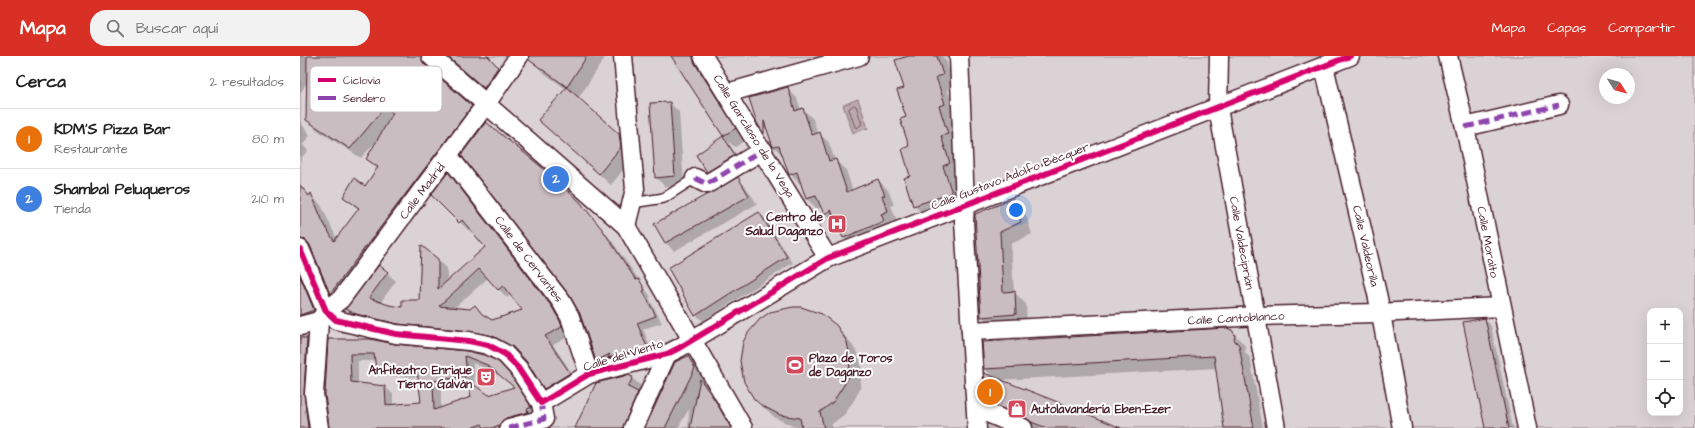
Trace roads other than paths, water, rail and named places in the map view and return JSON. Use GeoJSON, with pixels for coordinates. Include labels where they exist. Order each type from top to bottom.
{"type":"FeatureCollection","features":[{"type":"Feature","properties":{"kind":"street"},"geometry":{"type":"LineString","coordinates":[[431,56],[626,226],[691,342],[743,428]]}},
{"type":"Feature","properties":{"kind":"street","name":"Calle Madrid"},"geometry":{"type":"LineString","coordinates":[[323,316],[341,299],[486,104],[519,56]]}},
{"type":"Feature","properties":{"kind":"street"},"geometry":{"type":"LineString","coordinates":[[623,56],[635,188],[626,226]]}},
{"type":"Feature","properties":{"kind":"street","name":"Calle Garcilaso de la Vega"},"geometry":{"type":"LineString","coordinates":[[703,56],[763,150],[828,258]]}},
{"type":"Feature","properties":{"kind":"street"},"geometry":{"type":"LineString","coordinates":[[727,93],[859,56]]}},
{"type":"Feature","properties":{"kind":"street"},"geometry":{"type":"LineString","coordinates":[[959,56],[965,205],[964,221],[977,428]]}},
{"type":"Feature","properties":{"kind":"street","name":"Calle Valdeciprián"},"geometry":{"type":"LineString","coordinates":[[1219,56],[1218,108],[1276,428]]}},
{"type":"Feature","properties":{"kind":"street","name":"Calle Gustavo Adolfo Bécquer"},"geometry":{"type":"LineString","coordinates":[[691,342],[828,258],[1350,56]]}},
{"type":"Feature","properties":{"kind":"street","name":"Calle Moralto"},"geometry":{"type":"LineString","coordinates":[[1448,56],[1465,127],[1527,428]]}},
{"type":"Feature","properties":{"kind":"street","name":"Calle Valdeorilla"},"geometry":{"type":"LineString","coordinates":[[1324,66],[1381,313],[1402,428]]}},
{"type":"Feature","properties":{"kind":"street"},"geometry":{"type":"LineString","coordinates":[[1465,127],[1559,105]]}},
{"type":"Feature","properties":{"kind":"street"},"geometry":{"type":"LineString","coordinates":[[695,178],[707,184],[763,150]]}},
{"type":"Feature","properties":{"kind":"street","name":"Calle de Cervantes"},"geometry":{"type":"LineString","coordinates":[[448,155],[561,301],[570,316],[589,374]]}},
{"type":"Feature","properties":{"kind":"street"},"geometry":{"type":"LineString","coordinates":[[300,249],[323,316],[314,394],[319,428]]}},
{"type":"Feature","properties":{"kind":"street","name":"Calle Cantoblanco"},"geometry":{"type":"LineString","coordinates":[[971,331],[1255,316],[1381,313],[1501,306]]}},
{"type":"Feature","properties":{"kind":"street"},"geometry":{"type":"LineString","coordinates":[[300,326],[323,316],[396,334],[470,341],[488,345],[505,354],[518,368],[541,404],[544,419],[510,428]]}},
{"type":"Feature","properties":{"kind":"street","name":"Calle del Viento"},"geometry":{"type":"LineString","coordinates":[[541,404],[589,374],[667,354],[691,342]]}},
{"type":"Feature","properties":{"kind":"street"},"geometry":{"type":"LineString","coordinates":[[633,428],[667,354]]}},
{"type":"Feature","properties":{"kind":"street"},"geometry":{"type":"LineString","coordinates":[[976,408],[1023,428]]}},
{"type":"Feature","properties":{"kind":"lane"},"geometry":{"type":"LineString","coordinates":[[632,203],[664,198],[695,178]]}},
{"type":"Feature","properties":{"kind":"water"},"geometry":{"type":"Polygon","coordinates":[[[858,99],[868,128],[853,133],[843,105],[858,99]]]}},
{"type":"Feature","properties":{"kind":"place","name":"Shambal Peluqueros"},"geometry":{"type":"Point","coordinates":[556,179]}},
{"type":"Feature","properties":{"kind":"place","name":"Centro de Salud Daganzo"},"geometry":{"type":"Point","coordinates":[837,224]}},
{"type":"Feature","properties":{"kind":"place","name":"Plaza de Toros de Daganzo"},"geometry":{"type":"Point","coordinates":[795,365]}},
{"type":"Feature","properties":{"kind":"place","name":"Anfiteatro Enrique Tierno Galván"},"geometry":{"type":"Point","coordinates":[486,377]}},
{"type":"Feature","properties":{"kind":"place","name":"KDM'S Pizza Bar"},"geometry":{"type":"Point","coordinates":[990,392]}},
{"type":"Feature","properties":{"kind":"place","name":"Autolavandería Eben-Ezer"},"geometry":{"type":"Point","coordinates":[1017,409]}}]}
